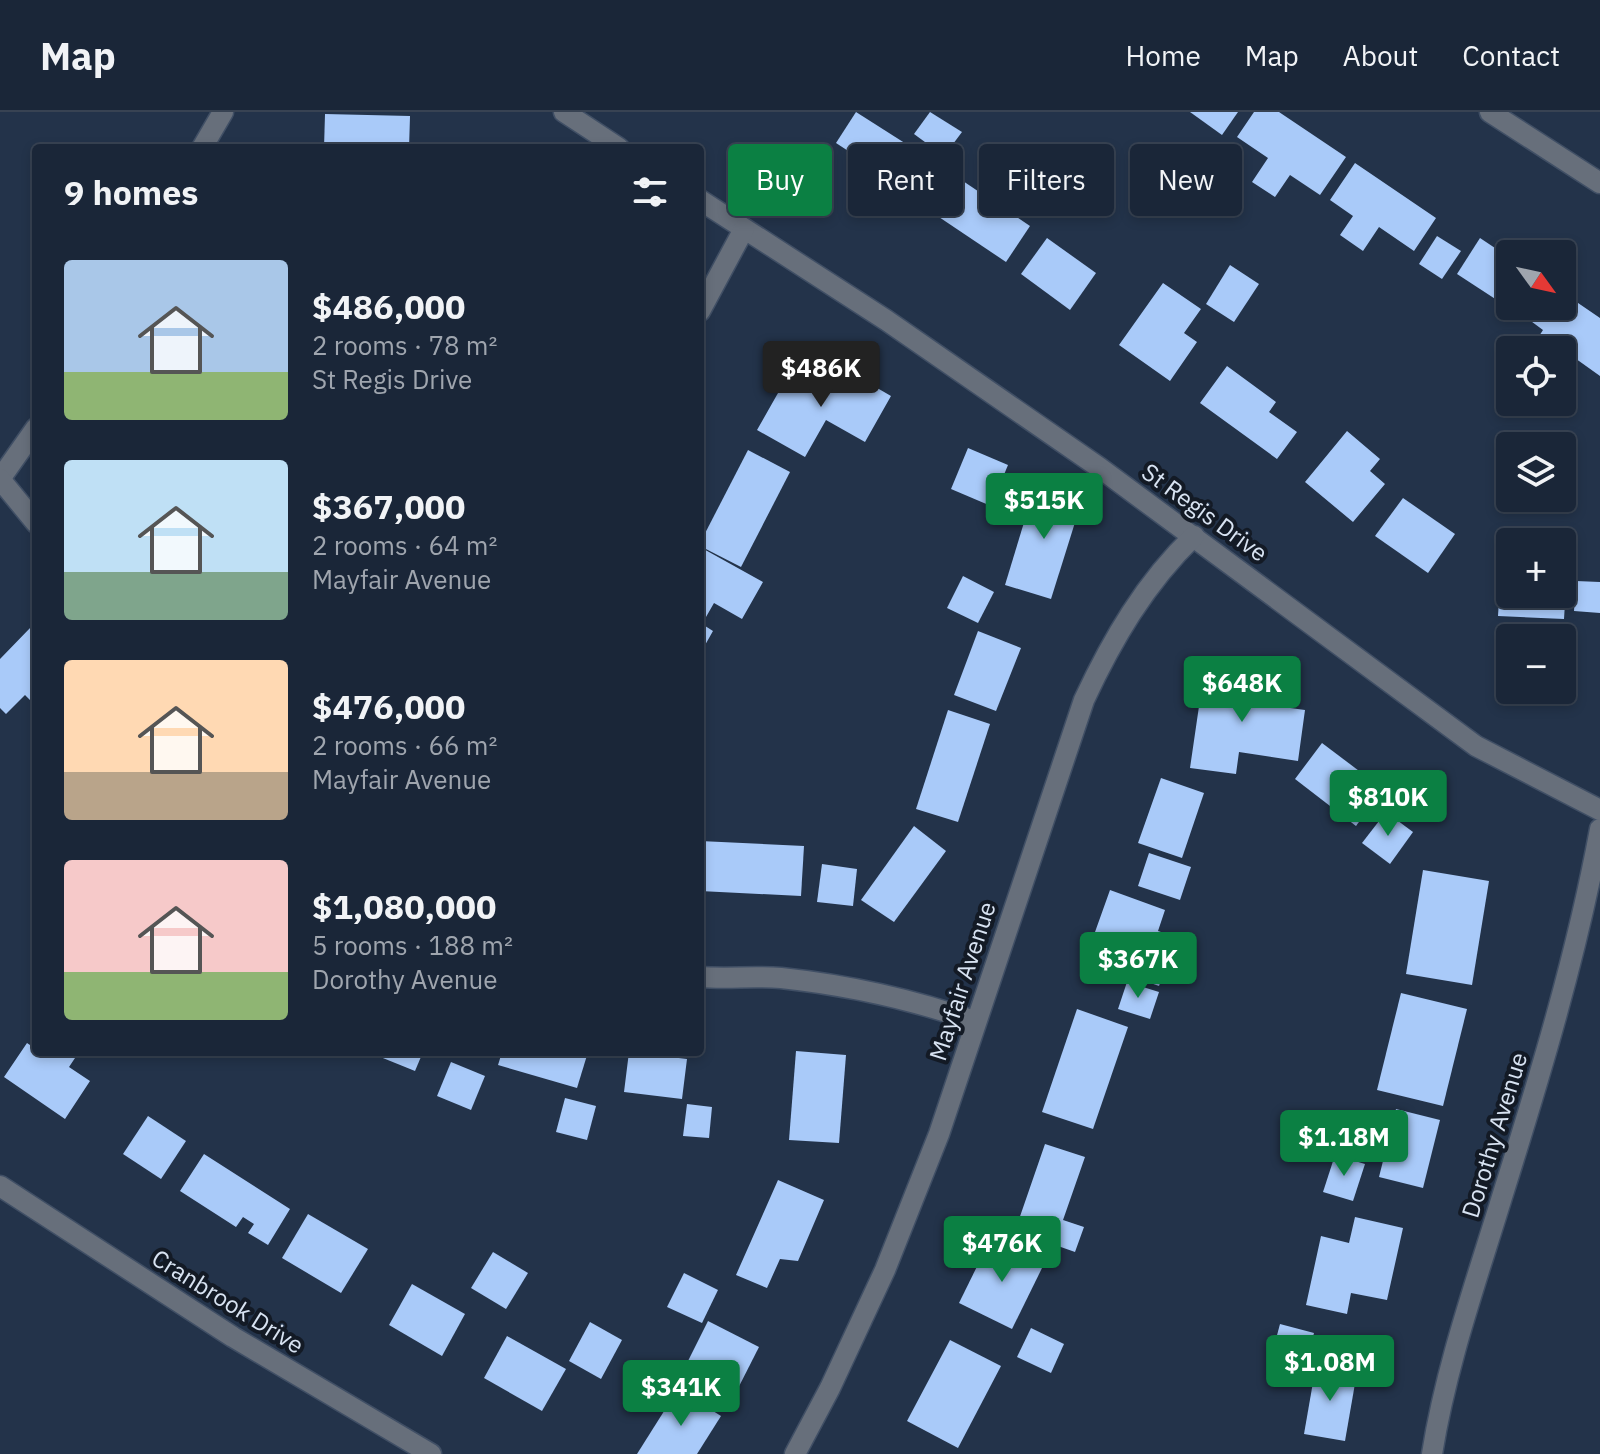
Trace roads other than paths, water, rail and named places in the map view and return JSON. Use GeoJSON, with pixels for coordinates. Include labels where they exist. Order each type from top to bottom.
{"type":"FeatureCollection","features":[{"type":"Feature","properties":{"kind":"street"},"geometry":{"type":"LineString","coordinates":[[204,144],[223,112]]}},
{"type":"Feature","properties":{"kind":"street"},"geometry":{"type":"LineString","coordinates":[[564,112],[613,144]]}},
{"type":"Feature","properties":{"kind":"street"},"geometry":{"type":"LineString","coordinates":[[1490,112],[1600,183]]}},
{"type":"Feature","properties":{"kind":"street","name":"St Regis Drive"},"geometry":{"type":"LineString","coordinates":[[704,203],[886,320],[1194,536],[1476,746],[1600,810]]}},
{"type":"Feature","properties":{"kind":"street"},"geometry":{"type":"LineString","coordinates":[[704,304],[744,229]]}},
{"type":"Feature","properties":{"kind":"street"},"geometry":{"type":"LineString","coordinates":[[32,434],[0,479],[32,518]]}},
{"type":"Feature","properties":{"kind":"street","name":"Mayfair Avenue"},"geometry":{"type":"LineString","coordinates":[[795,1454],[830,1388],[885,1270],[939,1134],[974,1021],[1084,700],[1109,647],[1144,592],[1194,536]]}},
{"type":"Feature","properties":{"kind":"street","name":"Dorothy Avenue"},"geometry":{"type":"LineString","coordinates":[[1432,1454],[1440,1404],[1460,1332],[1566,988],[1600,829]]}},
{"type":"Feature","properties":{"kind":"street"},"geometry":{"type":"LineString","coordinates":[[704,977],[777,978],[857,988],[934,1007],[974,1021]]}},
{"type":"Feature","properties":{"kind":"street","name":"Cranbrook Drive"},"geometry":{"type":"LineString","coordinates":[[0,1186],[233,1337],[431,1454]]}}]}
